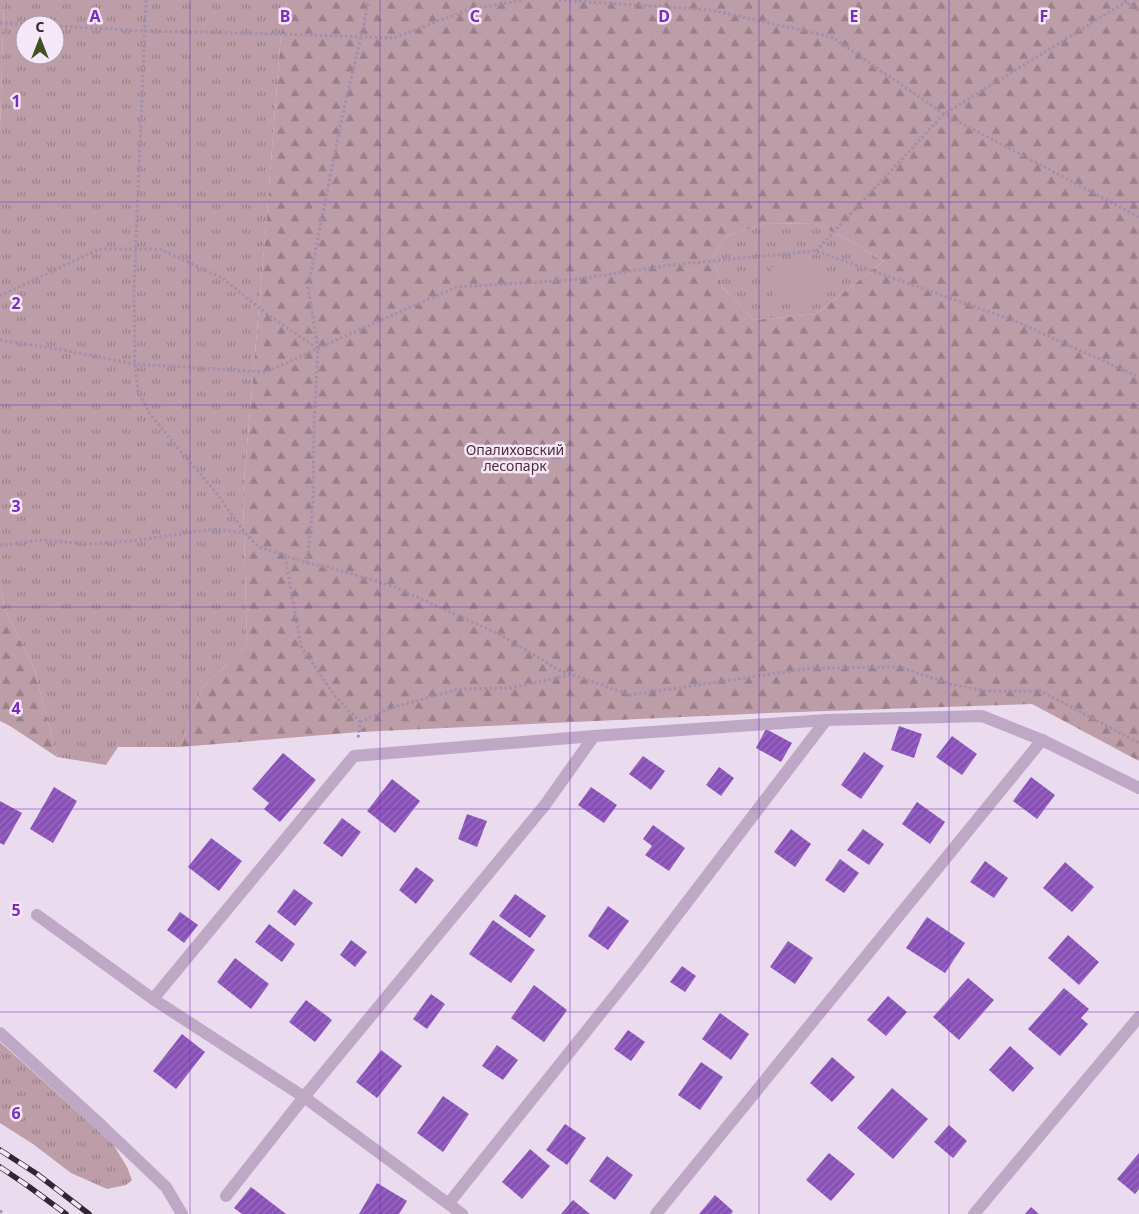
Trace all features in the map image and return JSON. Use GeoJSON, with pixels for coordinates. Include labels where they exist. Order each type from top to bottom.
{"type":"FeatureCollection","features":[{"type":"Feature","properties":{"kind":"street"},"geometry":{"type":"LineString","coordinates":[[154,999],[354,756],[594,736],[826,720],[982,716],[1042,740],[1139,788]]}},
{"type":"Feature","properties":{"kind":"street"},"geometry":{"type":"LineString","coordinates":[[449,1203],[636,969],[826,720]]}},
{"type":"Feature","properties":{"kind":"street"},"geometry":{"type":"LineString","coordinates":[[226,1196],[304,1098],[545,805],[594,736]]}},
{"type":"Feature","properties":{"kind":"street"},"geometry":{"type":"LineString","coordinates":[[656,1214],[1042,740]]}},
{"type":"Feature","properties":{"kind":"street"},"geometry":{"type":"LineString","coordinates":[[37,915],[154,999],[304,1098],[462,1214]]}},
{"type":"Feature","properties":{"kind":"street"},"geometry":{"type":"LineString","coordinates":[[974,1214],[1139,1017]]}},
{"type":"Feature","properties":{"kind":"street"},"geometry":{"type":"LineString","coordinates":[[0,1033],[166,1187],[182,1214]]}},
{"type":"Feature","properties":{"kind":"path"},"geometry":{"type":"LineString","coordinates":[[146,0],[134,290],[135,364],[138,391],[150,414],[215,491],[245,533],[259,547],[307,563],[328,567],[392,586],[501,635],[559,670],[630,695],[812,668],[900,667],[953,685],[986,691],[1042,691],[1139,743]]}},
{"type":"Feature","properties":{"kind":"path"},"geometry":{"type":"LineString","coordinates":[[307,563],[313,504],[318,348],[308,288],[342,117],[369,0]]}},
{"type":"Feature","properties":{"kind":"path"},"geometry":{"type":"LineString","coordinates":[[65,27],[145,31],[394,38],[467,10],[524,0]]}},
{"type":"Feature","properties":{"kind":"path"},"geometry":{"type":"LineString","coordinates":[[559,0],[711,10],[832,37],[944,114],[1139,217]]}},
{"type":"Feature","properties":{"kind":"path"},"geometry":{"type":"LineString","coordinates":[[816,251],[944,114],[1126,1],[1139,11]]}},
{"type":"Feature","properties":{"kind":"path"},"geometry":{"type":"LineString","coordinates":[[0,22],[15,23]]}},
{"type":"Feature","properties":{"kind":"path"},"geometry":{"type":"LineString","coordinates":[[0,296],[99,249],[160,249],[222,278],[267,314],[318,348]]}},
{"type":"Feature","properties":{"kind":"path"},"geometry":{"type":"LineString","coordinates":[[0,340],[135,364],[266,372],[457,287],[572,280],[671,264],[816,251],[1015,320],[1139,377]]}},
{"type":"Feature","properties":{"kind":"path"},"geometry":{"type":"LineString","coordinates":[[0,545],[39,540],[90,544],[132,541],[214,529],[245,533]]}},
{"type":"Feature","properties":{"kind":"path"},"geometry":{"type":"LineString","coordinates":[[285,556],[301,646],[335,696],[360,722]]}},
{"type":"Feature","properties":{"kind":"path"},"geometry":{"type":"LineString","coordinates":[[360,722],[391,708],[459,689],[510,688],[572,674]]}},
{"type":"Feature","properties":{"kind":"path"},"geometry":{"type":"LineString","coordinates":[[354,756],[360,722]]}},
{"type":"Feature","properties":{"kind":"path"},"geometry":{"type":"LineString","coordinates":[[0,1211],[4,1214]]}},
{"type":"Feature","properties":{"kind":"green space"},"geometry":{"type":"Polygon","coordinates":[[[0,0],[4,0],[0,127],[0,0]]]}},
{"type":"Feature","properties":{"kind":"green space"},"geometry":{"type":"Polygon","coordinates":[[[4,0],[287,0],[281,34],[243,493],[247,645],[202,688],[180,747],[118,747],[106,765],[57,757],[34,668],[6,612],[0,587],[0,127],[4,0]]]}},
{"type":"Feature","properties":{"kind":"green space","name":"Опалиховский лесопарк"},"geometry":{"type":"Polygon","coordinates":[[[287,0],[1139,0],[1139,761],[1032,704],[768,713],[359,732],[180,747],[202,688],[247,645],[243,493],[281,34],[287,0]],[[766,223],[725,237],[713,256],[722,287],[754,320],[816,314],[884,261],[847,239],[815,224],[766,223]]]}},
{"type":"Feature","properties":{"kind":"green space"},"geometry":{"type":"Polygon","coordinates":[[[766,223],[815,224],[847,239],[884,261],[816,314],[754,320],[722,287],[713,256],[725,237],[766,223]]]}},
{"type":"Feature","properties":{"kind":"green space"},"geometry":{"type":"Polygon","coordinates":[[[822,264],[824,295],[773,298],[771,267],[822,264]]]}},
{"type":"Feature","properties":{"kind":"green space"},"geometry":{"type":"Polygon","coordinates":[[[0,587],[6,612],[34,668],[57,757],[0,721],[0,587]]]}},
{"type":"Feature","properties":{"kind":"green space"},"geometry":{"type":"Polygon","coordinates":[[[0,1042],[113,1144],[127,1167],[132,1180],[126,1185],[107,1189],[71,1173],[33,1144],[0,1123],[0,1042]]]}},
{"type":"Feature","properties":{"kind":"building"},"geometry":{"type":"Polygon","coordinates":[[[899,726],[922,734],[914,758],[891,750],[899,726]]]}},
{"type":"Feature","properties":{"kind":"building"},"geometry":{"type":"Polygon","coordinates":[[[766,729],[792,743],[781,762],[756,748],[766,729]]]}},
{"type":"Feature","properties":{"kind":"building"},"geometry":{"type":"Polygon","coordinates":[[[952,736],[977,754],[962,775],[936,757],[952,736]]]}},
{"type":"Feature","properties":{"kind":"building"},"geometry":{"type":"Polygon","coordinates":[[[864,752],[884,766],[861,799],[841,785],[864,752]]]}},
{"type":"Feature","properties":{"kind":"building"},"geometry":{"type":"Polygon","coordinates":[[[283,753],[316,780],[280,822],[264,809],[269,803],[252,789],[283,753]]]}},
{"type":"Feature","properties":{"kind":"building"},"geometry":{"type":"Polygon","coordinates":[[[643,756],[665,771],[651,790],[629,774],[643,756]]]}},
{"type":"Feature","properties":{"kind":"building"},"geometry":{"type":"Polygon","coordinates":[[[719,767],[734,778],[721,796],[706,785],[719,767]]]}},
{"type":"Feature","properties":{"kind":"building"},"geometry":{"type":"Polygon","coordinates":[[[1031,777],[1055,795],[1037,819],[1013,801],[1031,777]]]}},
{"type":"Feature","properties":{"kind":"building"},"geometry":{"type":"Polygon","coordinates":[[[392,779],[420,801],[395,833],[367,811],[392,779]]]}},
{"type":"Feature","properties":{"kind":"building"},"geometry":{"type":"Polygon","coordinates":[[[54,787],[77,801],[53,843],[30,829],[54,787]]]}},
{"type":"Feature","properties":{"kind":"building"},"geometry":{"type":"Polygon","coordinates":[[[591,787],[617,805],[604,823],[578,805],[591,787]]]}},
{"type":"Feature","properties":{"kind":"building"},"geometry":{"type":"Polygon","coordinates":[[[0,801],[22,813],[4,845],[0,843],[0,801]]]}},
{"type":"Feature","properties":{"kind":"building"},"geometry":{"type":"Polygon","coordinates":[[[917,802],[945,822],[930,844],[902,824],[917,802]]]}},
{"type":"Feature","properties":{"kind":"building"},"geometry":{"type":"Polygon","coordinates":[[[467,814],[487,821],[477,847],[458,839],[467,814]]]}},
{"type":"Feature","properties":{"kind":"building"},"geometry":{"type":"Polygon","coordinates":[[[342,818],[361,832],[342,857],[323,843],[342,818]]]}},
{"type":"Feature","properties":{"kind":"building"},"geometry":{"type":"Polygon","coordinates":[[[653,825],[685,848],[669,871],[645,855],[652,846],[643,839],[653,825]]]}},
{"type":"Feature","properties":{"kind":"building"},"geometry":{"type":"Polygon","coordinates":[[[791,829],[811,844],[795,867],[774,852],[791,829]]]}},
{"type":"Feature","properties":{"kind":"building"},"geometry":{"type":"Polygon","coordinates":[[[863,829],[884,844],[869,865],[847,850],[863,829]]]}},
{"type":"Feature","properties":{"kind":"building"},"geometry":{"type":"Polygon","coordinates":[[[211,838],[242,861],[219,891],[188,867],[211,838]]]}},
{"type":"Feature","properties":{"kind":"building"},"geometry":{"type":"Polygon","coordinates":[[[840,859],[859,873],[844,893],[825,880],[840,859]]]}},
{"type":"Feature","properties":{"kind":"building"},"geometry":{"type":"Polygon","coordinates":[[[985,861],[1008,878],[994,898],[970,882],[985,861]]]}},
{"type":"Feature","properties":{"kind":"building"},"geometry":{"type":"Polygon","coordinates":[[[1065,862],[1094,887],[1072,912],[1043,888],[1065,862]]]}},
{"type":"Feature","properties":{"kind":"building"},"geometry":{"type":"Polygon","coordinates":[[[416,867],[434,880],[416,904],[399,890],[416,867]]]}},
{"type":"Feature","properties":{"kind":"building"},"geometry":{"type":"Polygon","coordinates":[[[294,889],[313,903],[295,926],[277,912],[294,889]]]}},
{"type":"Feature","properties":{"kind":"building"},"geometry":{"type":"Polygon","coordinates":[[[515,894],[546,916],[530,938],[499,916],[515,894]]]}},
{"type":"Feature","properties":{"kind":"building"},"geometry":{"type":"Polygon","coordinates":[[[608,906],[629,921],[608,950],[588,936],[608,906]]]}},
{"type":"Feature","properties":{"kind":"building"},"geometry":{"type":"Polygon","coordinates":[[[180,912],[198,925],[184,943],[167,930],[180,912]]]}},
{"type":"Feature","properties":{"kind":"building"},"geometry":{"type":"Polygon","coordinates":[[[927,917],[965,943],[945,973],[906,948],[927,917]]]}},
{"type":"Feature","properties":{"kind":"building"},"geometry":{"type":"Polygon","coordinates":[[[493,920],[535,950],[511,983],[469,954],[493,920]]]}},
{"type":"Feature","properties":{"kind":"building"},"geometry":{"type":"Polygon","coordinates":[[[269,924],[295,944],[282,962],[255,942],[269,924]]]}},
{"type":"Feature","properties":{"kind":"building"},"geometry":{"type":"Polygon","coordinates":[[[1068,935],[1099,962],[1079,985],[1048,958],[1068,935]]]}},
{"type":"Feature","properties":{"kind":"building"},"geometry":{"type":"Polygon","coordinates":[[[351,940],[367,952],[355,967],[340,955],[351,940]]]}},
{"type":"Feature","properties":{"kind":"building"},"geometry":{"type":"Polygon","coordinates":[[[788,941],[813,958],[795,984],[770,967],[788,941]]]}},
{"type":"Feature","properties":{"kind":"building"},"geometry":{"type":"Polygon","coordinates":[[[235,958],[269,984],[251,1009],[217,982],[235,958]]]}},
{"type":"Feature","properties":{"kind":"building"},"geometry":{"type":"Polygon","coordinates":[[[682,966],[696,976],[685,992],[670,982],[682,966]]]}},
{"type":"Feature","properties":{"kind":"building"},"geometry":{"type":"Polygon","coordinates":[[[968,978],[994,1000],[959,1040],[933,1017],[968,978]]]}},
{"type":"Feature","properties":{"kind":"building"},"geometry":{"type":"Polygon","coordinates":[[[534,985],[567,1010],[544,1042],[511,1018],[534,985]]]}},
{"type":"Feature","properties":{"kind":"building"},"geometry":{"type":"Polygon","coordinates":[[[1064,988],[1089,1009],[1081,1018],[1088,1024],[1060,1056],[1028,1029],[1064,988]]]}},
{"type":"Feature","properties":{"kind":"building"},"geometry":{"type":"Polygon","coordinates":[[[431,994],[445,1004],[427,1029],[413,1019],[431,994]]]}},
{"type":"Feature","properties":{"kind":"building"},"geometry":{"type":"Polygon","coordinates":[[[888,996],[907,1012],[886,1036],[867,1020],[888,996]]]}},
{"type":"Feature","properties":{"kind":"building"},"geometry":{"type":"Polygon","coordinates":[[[306,1000],[332,1020],[315,1042],[289,1022],[306,1000]]]}},
{"type":"Feature","properties":{"kind":"building"},"geometry":{"type":"Polygon","coordinates":[[[720,1013],[749,1034],[731,1060],[702,1039],[720,1013]]]}},
{"type":"Feature","properties":{"kind":"building"},"geometry":{"type":"Polygon","coordinates":[[[628,1030],[645,1042],[631,1061],[614,1049],[628,1030]]]}},
{"type":"Feature","properties":{"kind":"building"},"geometry":{"type":"Polygon","coordinates":[[[182,1034],[205,1052],[176,1089],[153,1071],[182,1034]]]}},
{"type":"Feature","properties":{"kind":"building"},"geometry":{"type":"Polygon","coordinates":[[[497,1045],[518,1060],[503,1080],[482,1066],[497,1045]]]}},
{"type":"Feature","properties":{"kind":"building"},"geometry":{"type":"Polygon","coordinates":[[[1010,1046],[1034,1068],[1013,1092],[989,1070],[1010,1046]]]}},
{"type":"Feature","properties":{"kind":"building"},"geometry":{"type":"Polygon","coordinates":[[[381,1050],[402,1066],[377,1098],[356,1082],[381,1050]]]}},
{"type":"Feature","properties":{"kind":"building"},"geometry":{"type":"Polygon","coordinates":[[[832,1057],[855,1077],[832,1102],[810,1083],[832,1057]]]}},
{"type":"Feature","properties":{"kind":"building"},"geometry":{"type":"Polygon","coordinates":[[[701,1062],[723,1077],[700,1110],[678,1095],[701,1062]]]}},
{"type":"Feature","properties":{"kind":"building"},"geometry":{"type":"Polygon","coordinates":[[[892,1088],[928,1119],[893,1159],[857,1128],[892,1088]]]}},
{"type":"Feature","properties":{"kind":"building"},"geometry":{"type":"Polygon","coordinates":[[[443,1096],[469,1114],[443,1152],[417,1133],[443,1096]]]}},
{"type":"Feature","properties":{"kind":"building"},"geometry":{"type":"Polygon","coordinates":[[[565,1124],[586,1138],[567,1165],[546,1150],[565,1124]]]}},
{"type":"Feature","properties":{"kind":"building"},"geometry":{"type":"Polygon","coordinates":[[[949,1125],[967,1141],[953,1158],[934,1142],[949,1125]]]}},
{"type":"Feature","properties":{"kind":"building"},"geometry":{"type":"Polygon","coordinates":[[[530,1149],[550,1166],[522,1199],[502,1182],[530,1149]]]}},
{"type":"Feature","properties":{"kind":"building"},"geometry":{"type":"Polygon","coordinates":[[[829,1153],[855,1174],[831,1201],[806,1180],[829,1153]]]}},
{"type":"Feature","properties":{"kind":"building"},"geometry":{"type":"Polygon","coordinates":[[[1139,1153],[1139,1189],[1135,1194],[1117,1179],[1139,1153]]]}},
{"type":"Feature","properties":{"kind":"building"},"geometry":{"type":"Polygon","coordinates":[[[607,1156],[633,1175],[615,1200],[589,1181],[607,1156]]]}},
{"type":"Feature","properties":{"kind":"building"},"geometry":{"type":"Polygon","coordinates":[[[377,1183],[407,1201],[399,1214],[359,1214],[377,1183]]]}},
{"type":"Feature","properties":{"kind":"building"},"geometry":{"type":"Polygon","coordinates":[[[251,1187],[286,1214],[242,1214],[234,1208],[251,1187]]]}},
{"type":"Feature","properties":{"kind":"building"},"geometry":{"type":"Polygon","coordinates":[[[715,1195],[733,1211],[731,1214],[699,1214],[715,1195]]]}},
{"type":"Feature","properties":{"kind":"building"},"geometry":{"type":"Polygon","coordinates":[[[573,1200],[590,1214],[561,1214],[573,1200]]]}},
{"type":"Feature","properties":{"kind":"building"},"geometry":{"type":"Polygon","coordinates":[[[1031,1207],[1039,1214],[1025,1214],[1031,1207]]]}},
{"type":"Feature","properties":{"kind":"railway"},"geometry":{"type":"LineString","coordinates":[[0,1150],[37,1174],[89,1214]]}},
{"type":"Feature","properties":{"kind":"railway"},"geometry":{"type":"LineString","coordinates":[[0,1167],[66,1214]]}}]}
